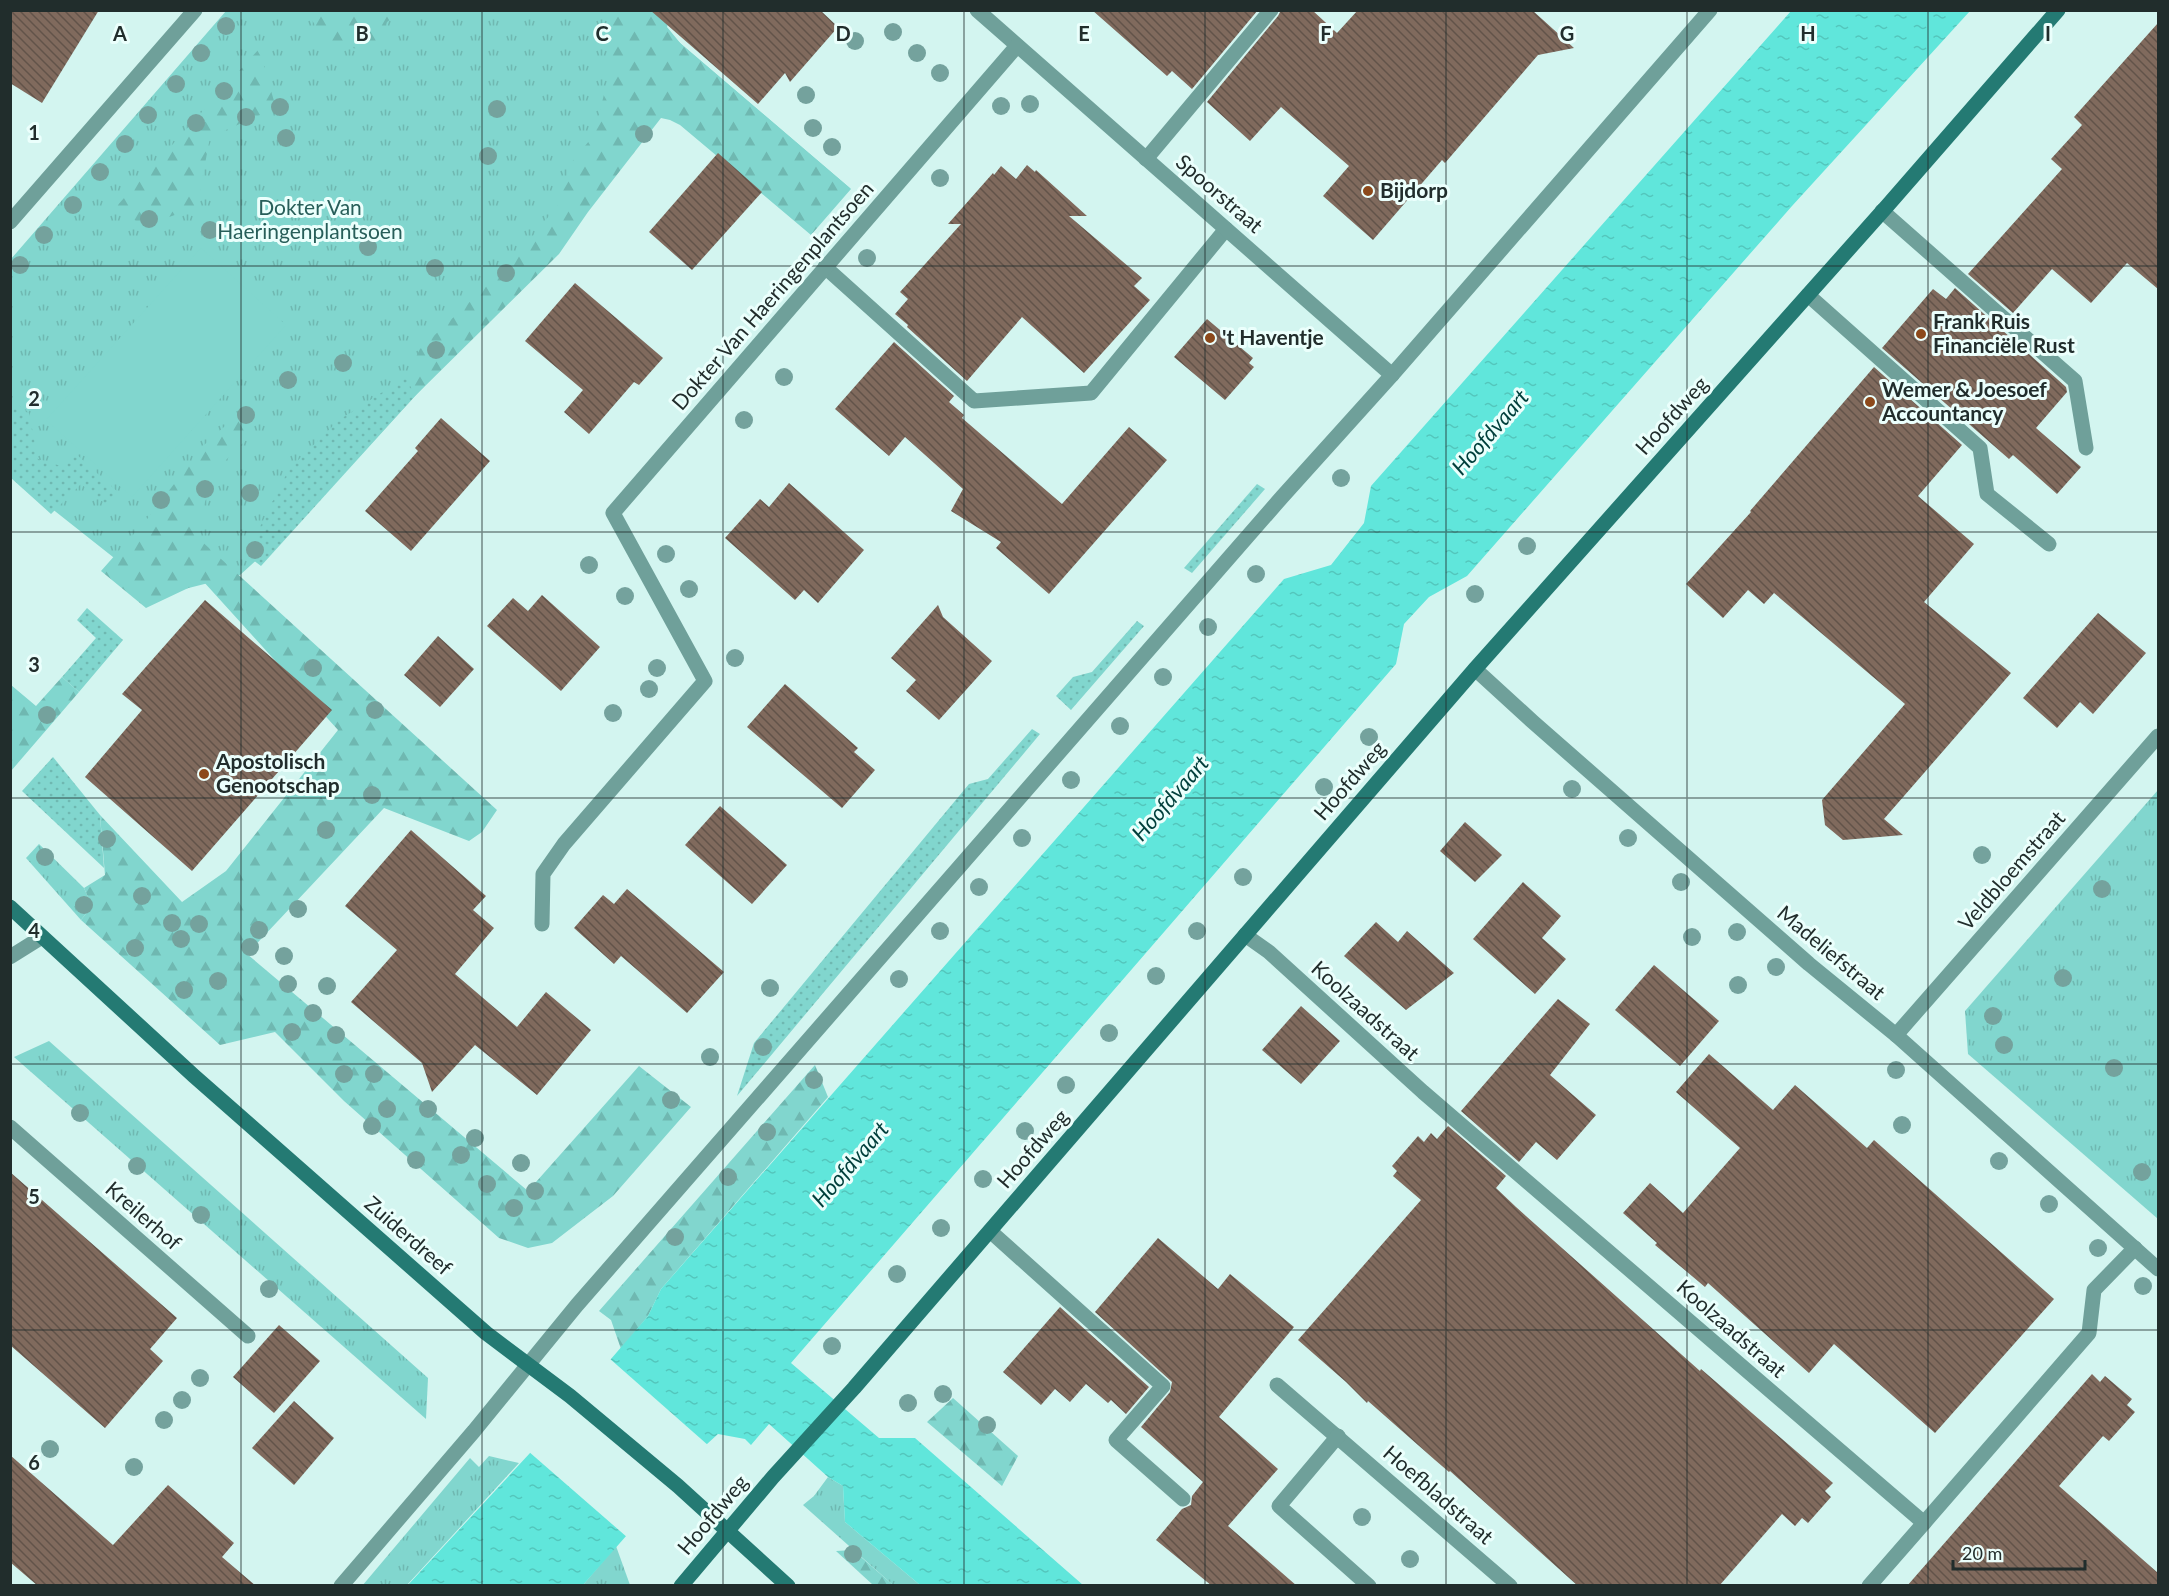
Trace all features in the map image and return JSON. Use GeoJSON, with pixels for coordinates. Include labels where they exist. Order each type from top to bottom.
{"type":"FeatureCollection","features":[{"type":"Feature","properties":{"kind":"street"},"geometry":{"type":"LineString","coordinates":[[10,222],[195,10]]}},
{"type":"Feature","properties":{"kind":"street"},"geometry":{"type":"LineString","coordinates":[[977,10],[1017,46]]}},
{"type":"Feature","properties":{"kind":"street"},"geometry":{"type":"LineString","coordinates":[[1146,159],[1271,10]]}},
{"type":"Feature","properties":{"kind":"street"},"geometry":{"type":"LineString","coordinates":[[341,1586],[577,1305],[1710,10]]}},
{"type":"Feature","properties":{"kind":"street","name":"Hoofdweg"},"geometry":{"type":"LineString","coordinates":[[681,1586],[1475,669],[2058,10]]}},
{"type":"Feature","properties":{"kind":"street","name":"Spoorstraat"},"geometry":{"type":"LineString","coordinates":[[1017,46],[1392,375]]}},
{"type":"Feature","properties":{"kind":"street","name":"Dokter Van Haeringenplantsoen"},"geometry":{"type":"LineString","coordinates":[[542,924],[543,874],[572,835],[705,681],[613,513],[1017,46]]}},
{"type":"Feature","properties":{"kind":"street"},"geometry":{"type":"LineString","coordinates":[[1882,211],[2075,381],[2086,448]]}},
{"type":"Feature","properties":{"kind":"street"},"geometry":{"type":"LineString","coordinates":[[825,267],[974,401],[1091,393],[1226,229]]}},
{"type":"Feature","properties":{"kind":"street"},"geometry":{"type":"LineString","coordinates":[[1808,295],[1980,448],[1987,494],[2049,544]]}},
{"type":"Feature","properties":{"kind":"street","name":"Madeliefstraat"},"geometry":{"type":"LineString","coordinates":[[1475,669],[1800,956],[1896,1035],[2158,1269]]}},
{"type":"Feature","properties":{"kind":"street","name":"Veldbloemstraat"},"geometry":{"type":"LineString","coordinates":[[1896,1035],[2158,736]]}},
{"type":"Feature","properties":{"kind":"street","name":"Zuiderdreef"},"geometry":{"type":"LineString","coordinates":[[10,907],[220,1099],[486,1333],[570,1395],[678,1486],[788,1586]]}},
{"type":"Feature","properties":{"kind":"street","name":"Koolzaadstraat"},"geometry":{"type":"LineString","coordinates":[[1245,935],[1269,952],[1423,1092],[1923,1523]]}},
{"type":"Feature","properties":{"kind":"street"},"geometry":{"type":"LineString","coordinates":[[10,957],[42,937]]}},
{"type":"Feature","properties":{"kind":"street","name":"Kreilerhof"},"geometry":{"type":"LineString","coordinates":[[10,1127],[248,1336]]}},
{"type":"Feature","properties":{"kind":"street"},"geometry":{"type":"LineString","coordinates":[[990,1231],[1163,1386],[1116,1440],[1183,1499]]}},
{"type":"Feature","properties":{"kind":"street"},"geometry":{"type":"LineString","coordinates":[[1869,1586],[2089,1333],[2094,1290],[2135,1248]]}},
{"type":"Feature","properties":{"kind":"street","name":"Hoefbladstraat"},"geometry":{"type":"LineString","coordinates":[[1277,1385],[1510,1586]]}},
{"type":"Feature","properties":{"kind":"street"},"geometry":{"type":"LineString","coordinates":[[1338,1436],[1279,1506],[1369,1586]]}},
{"type":"Feature","properties":{"kind":"green space"},"geometry":{"type":"Polygon","coordinates":[[[313,10],[401,11],[387,22],[373,52],[328,43],[311,19],[313,10]]]}},
{"type":"Feature","properties":{"kind":"green space","name":"Dokter Van Haeringenplantsoen"},"geometry":{"type":"Polygon","coordinates":[[[226,11],[652,11],[652,19],[851,189],[664,108],[529,272],[302,519],[240,575],[161,595],[51,508],[11,472],[11,259],[226,11]]]}},
{"type":"Feature","properties":{"kind":"green space"},"geometry":{"type":"Polygon","coordinates":[[[623,11],[672,11],[667,27],[681,44],[851,189],[811,235],[680,125],[661,118],[588,212],[559,254],[415,396],[406,377],[420,349],[513,261],[557,206],[571,163],[594,135],[608,78],[608,27],[623,11]]]}},
{"type":"Feature","properties":{"kind":"green space"},"geometry":{"type":"Polygon","coordinates":[[[259,49],[276,108],[210,137],[197,207],[144,226],[115,208],[259,49]]]}},
{"type":"Feature","properties":{"kind":"green space"},"geometry":{"type":"Polygon","coordinates":[[[201,248],[286,325],[132,497],[46,420],[201,248]]]}},
{"type":"Feature","properties":{"kind":"green space"},"geometry":{"type":"Polygon","coordinates":[[[406,377],[415,396],[261,566],[246,555],[289,469],[339,420],[406,377]]]}},
{"type":"Feature","properties":{"kind":"green space"},"geometry":{"type":"Polygon","coordinates":[[[11,399],[29,413],[38,459],[64,467],[75,453],[120,494],[108,506],[81,484],[51,514],[11,478],[11,399]]]}},
{"type":"Feature","properties":{"kind":"green space"},"geometry":{"type":"Polygon","coordinates":[[[245,408],[251,435],[217,469],[198,521],[198,538],[497,810],[482,832],[469,841],[384,808],[247,954],[528,1191],[639,1066],[691,1107],[613,1196],[552,1243],[528,1248],[499,1238],[344,1101],[275,1032],[220,1045],[81,920],[92,906],[84,888],[105,875],[100,815],[182,902],[226,871],[338,730],[203,581],[146,608],[101,571],[148,518],[204,445],[245,408]]]}},
{"type":"Feature","properties":{"kind":"green space"},"geometry":{"type":"Polygon","coordinates":[[[1257,484],[1265,489],[1192,573],[1184,568],[1257,484]]]}},
{"type":"Feature","properties":{"kind":"green space"},"geometry":{"type":"Polygon","coordinates":[[[87,608],[123,640],[79,692],[62,677],[96,638],[77,620],[87,608]]]}},
{"type":"Feature","properties":{"kind":"green space"},"geometry":{"type":"Polygon","coordinates":[[[1137,621],[1144,626],[1071,710],[1056,696],[1073,677],[1092,672],[1137,621]]]}},
{"type":"Feature","properties":{"kind":"green space"},"geometry":{"type":"Polygon","coordinates":[[[62,677],[79,692],[11,771],[11,685],[36,706],[62,677]]]}},
{"type":"Feature","properties":{"kind":"green space"},"geometry":{"type":"Polygon","coordinates":[[[1032,729],[1040,734],[737,1096],[754,1043],[969,784],[988,779],[1032,729]]]}},
{"type":"Feature","properties":{"kind":"green space"},"geometry":{"type":"Polygon","coordinates":[[[53,757],[100,815],[104,868],[22,791],[53,757]]]}},
{"type":"Feature","properties":{"kind":"green space"},"geometry":{"type":"Polygon","coordinates":[[[2158,790],[2158,1219],[1968,1054],[1965,1011],[2158,790]]]}},
{"type":"Feature","properties":{"kind":"green space"},"geometry":{"type":"Polygon","coordinates":[[[39,844],[84,888],[92,906],[81,920],[26,858],[39,844]]]}},
{"type":"Feature","properties":{"kind":"green space"},"geometry":{"type":"Polygon","coordinates":[[[49,1041],[428,1378],[426,1419],[14,1057],[49,1041]]]}},
{"type":"Feature","properties":{"kind":"green space"},"geometry":{"type":"Polygon","coordinates":[[[815,1065],[828,1097],[661,1289],[648,1316],[621,1349],[611,1320],[599,1311],[815,1065]]]}},
{"type":"Feature","properties":{"kind":"green space"},"geometry":{"type":"Polygon","coordinates":[[[953,1398],[1018,1456],[1002,1486],[927,1422],[953,1398]]]}},
{"type":"Feature","properties":{"kind":"green space"},"geometry":{"type":"Polygon","coordinates":[[[489,1456],[519,1463],[407,1585],[362,1586],[470,1458],[479,1467],[489,1456]]]}},
{"type":"Feature","properties":{"kind":"green space"},"geometry":{"type":"Polygon","coordinates":[[[828,1477],[843,1486],[845,1522],[920,1585],[893,1585],[803,1505],[814,1496],[828,1477]]]}},
{"type":"Feature","properties":{"kind":"green space"},"geometry":{"type":"Polygon","coordinates":[[[616,1546],[630,1585],[583,1585],[616,1546]]]}},
{"type":"Feature","properties":{"kind":"green space"},"geometry":{"type":"Polygon","coordinates":[[[853,1550],[893,1585],[873,1585],[836,1551],[853,1550]]]}},
{"type":"Feature","properties":{"kind":"water","name":"Hoofdvaart"},"geometry":{"type":"Polygon","coordinates":[[[1791,11],[1970,11],[1792,206],[1467,576],[1429,597],[1404,624],[1396,664],[791,1363],[879,1438],[915,1438],[1083,1585],[920,1585],[845,1522],[843,1486],[828,1477],[769,1424],[751,1445],[745,1439],[718,1434],[583,1585],[407,1586],[530,1453],[648,1316],[661,1289],[1284,579],[1331,565],[1364,523],[1371,486],[1791,11]]]}},
{"type":"Feature","properties":{"kind":"pier"},"geometry":{"type":"Polygon","coordinates":[[[609,1358],[709,1446],[628,1538],[528,1451],[609,1358]]]}},
{"type":"Feature","properties":{"kind":"building"},"geometry":{"type":"Polygon","coordinates":[[[10,10],[99,10],[42,103],[10,83],[10,10]]]}},
{"type":"Feature","properties":{"kind":"building"},"geometry":{"type":"Polygon","coordinates":[[[650,10],[820,10],[838,27],[790,82],[785,73],[758,104],[650,10]]]}},
{"type":"Feature","properties":{"kind":"building"},"geometry":{"type":"Polygon","coordinates":[[[1092,10],[1258,10],[1192,89],[1172,71],[1167,76],[1092,10]]]}},
{"type":"Feature","properties":{"kind":"building"},"geometry":{"type":"Polygon","coordinates":[[[1281,10],[1312,10],[1337,33],[1358,10],[1532,10],[1574,48],[1538,55],[1445,163],[1442,160],[1373,240],[1323,196],[1349,166],[1281,107],[1250,141],[1207,102],[1281,10]]]}},
{"type":"Feature","properties":{"kind":"building"},"geometry":{"type":"Polygon","coordinates":[[[2158,23],[2158,289],[2127,263],[2091,303],[2052,269],[2013,313],[1968,274],[2062,169],[2051,159],[2082,125],[2074,117],[2158,23]]]}},
{"type":"Feature","properties":{"kind":"building"},"geometry":{"type":"Polygon","coordinates":[[[718,153],[762,192],[692,270],[649,232],[718,153]]]}},
{"type":"Feature","properties":{"kind":"building"},"geometry":{"type":"Polygon","coordinates":[[[1027,165],[1035,172],[1036,170],[1087,216],[1069,216],[1142,278],[1134,286],[1150,300],[1084,373],[1022,317],[967,381],[895,314],[908,299],[900,292],[961,224],[948,224],[993,173],[994,175],[1001,166],[1016,179],[1027,165]]]}},
{"type":"Feature","properties":{"kind":"building"},"geometry":{"type":"Polygon","coordinates":[[[575,283],[663,358],[639,385],[634,382],[589,434],[564,412],[583,390],[525,341],[575,283]]]}},
{"type":"Feature","properties":{"kind":"building"},"geometry":{"type":"Polygon","coordinates":[[[1955,288],[2066,387],[2067,392],[2036,428],[2081,467],[2057,494],[2013,455],[2009,459],[1882,348],[1933,289],[1946,299],[1955,288]]]}},
{"type":"Feature","properties":{"kind":"building","name":"'t Haventje"},"geometry":{"type":"Polygon","coordinates":[[[1207,319],[1253,358],[1249,363],[1254,367],[1225,400],[1174,357],[1207,319]]]}},
{"type":"Feature","properties":{"kind":"building"},"geometry":{"type":"Polygon","coordinates":[[[894,342],[954,396],[949,402],[964,415],[962,418],[1062,504],[1129,427],[1167,460],[1049,594],[996,548],[1001,542],[951,511],[963,489],[905,437],[889,456],[835,409],[894,342]]]}},
{"type":"Feature","properties":{"kind":"building"},"geometry":{"type":"Polygon","coordinates":[[[1874,367],[1962,445],[1918,496],[1974,544],[1924,602],[2011,673],[1884,819],[1903,835],[1843,840],[1825,825],[1822,800],[1905,704],[1774,593],[1764,604],[1748,590],[1723,618],[1686,584],[1751,512],[1874,367]]]}},
{"type":"Feature","properties":{"kind":"building"},"geometry":{"type":"Polygon","coordinates":[[[441,418],[490,461],[411,551],[365,511],[418,451],[415,448],[441,418]]]}},
{"type":"Feature","properties":{"kind":"building"},"geometry":{"type":"Polygon","coordinates":[[[789,483],[864,550],[818,603],[804,590],[795,600],[725,538],[760,499],[769,507],[789,483]]]}},
{"type":"Feature","properties":{"kind":"building"},"geometry":{"type":"Polygon","coordinates":[[[542,595],[600,647],[561,691],[487,626],[513,598],[528,611],[542,595]]]}},
{"type":"Feature","properties":{"kind":"building"},"geometry":{"type":"Polygon","coordinates":[[[205,600],[332,710],[192,871],[85,777],[142,710],[122,694],[205,600]]]}},
{"type":"Feature","properties":{"kind":"building"},"geometry":{"type":"Polygon","coordinates":[[[938,605],[943,617],[992,661],[939,720],[906,691],[916,680],[891,658],[938,605]]]}},
{"type":"Feature","properties":{"kind":"building"},"geometry":{"type":"Polygon","coordinates":[[[2098,613],[2146,653],[2093,714],[2080,702],[2057,728],[2023,698],[2098,613]]]}},
{"type":"Feature","properties":{"kind":"building"},"geometry":{"type":"Polygon","coordinates":[[[438,636],[474,669],[440,707],[404,675],[438,636]]]}},
{"type":"Feature","properties":{"kind":"building"},"geometry":{"type":"Polygon","coordinates":[[[785,684],[858,748],[854,752],[875,770],[842,808],[747,727],[785,684]]]}},
{"type":"Feature","properties":{"kind":"building"},"geometry":{"type":"Polygon","coordinates":[[[720,806],[787,865],[752,904],[685,845],[720,806]]]}},
{"type":"Feature","properties":{"kind":"building"},"geometry":{"type":"Polygon","coordinates":[[[1465,822],[1502,855],[1475,882],[1440,851],[1465,822]]]}},
{"type":"Feature","properties":{"kind":"building"},"geometry":{"type":"Polygon","coordinates":[[[411,830],[486,896],[473,910],[494,928],[455,974],[517,1027],[546,992],[591,1030],[537,1095],[475,1045],[432,1092],[422,1063],[351,1002],[397,950],[345,906],[411,830]]]}},
{"type":"Feature","properties":{"kind":"building"},"geometry":{"type":"Polygon","coordinates":[[[1523,882],[1561,916],[1542,938],[1566,959],[1535,994],[1473,939],[1523,882]]]}},
{"type":"Feature","properties":{"kind":"building"},"geometry":{"type":"Polygon","coordinates":[[[627,889],[724,972],[687,1013],[621,956],[614,964],[574,928],[603,895],[614,904],[627,889]]]}},
{"type":"Feature","properties":{"kind":"building"},"geometry":{"type":"Polygon","coordinates":[[[1376,922],[1398,942],[1407,931],[1454,973],[1406,1010],[1344,956],[1376,922]]]}},
{"type":"Feature","properties":{"kind":"building"},"geometry":{"type":"Polygon","coordinates":[[[1654,965],[1719,1021],[1680,1066],[1615,1010],[1654,965]]]}},
{"type":"Feature","properties":{"kind":"building"},"geometry":{"type":"Polygon","coordinates":[[[1558,999],[1590,1024],[1550,1075],[1596,1115],[1557,1160],[1536,1142],[1519,1162],[1461,1111],[1558,999]]]}},
{"type":"Feature","properties":{"kind":"building"},"geometry":{"type":"Polygon","coordinates":[[[1301,1006],[1340,1041],[1301,1084],[1262,1050],[1301,1006]]]}},
{"type":"Feature","properties":{"kind":"building"},"geometry":{"type":"Polygon","coordinates":[[[1709,1054],[1773,1110],[1795,1085],[1867,1148],[1874,1140],[2054,1299],[1935,1433],[1834,1344],[1809,1373],[1708,1283],[1705,1287],[1655,1245],[1657,1243],[1623,1213],[1650,1183],[1683,1213],[1740,1148],[1676,1092],[1709,1054]]]}},
{"type":"Feature","properties":{"kind":"building"},"geometry":{"type":"Polygon","coordinates":[[[1448,1126],[1506,1176],[1496,1188],[1516,1207],[1700,1371],[1701,1369],[1833,1483],[1825,1491],[1831,1497],[1808,1523],[1802,1518],[1795,1526],[1782,1514],[1719,1586],[1578,1586],[1450,1471],[1368,1401],[1367,1403],[1298,1340],[1421,1200],[1393,1176],[1397,1171],[1392,1166],[1418,1136],[1424,1142],[1431,1133],[1437,1139],[1448,1126]]]}},
{"type":"Feature","properties":{"kind":"building"},"geometry":{"type":"Polygon","coordinates":[[[10,1172],[177,1318],[150,1349],[163,1361],[105,1428],[10,1345],[10,1172]]]}},
{"type":"Feature","properties":{"kind":"building"},"geometry":{"type":"Polygon","coordinates":[[[1158,1238],[1218,1289],[1230,1274],[1294,1327],[1219,1417],[1278,1469],[1228,1526],[1297,1586],[1212,1586],[1156,1540],[1182,1509],[1191,1505],[1192,1496],[1203,1482],[1141,1427],[1170,1392],[1172,1382],[1095,1312],[1158,1238]]]}},
{"type":"Feature","properties":{"kind":"building"},"geometry":{"type":"Polygon","coordinates":[[[1060,1307],[1149,1387],[1126,1414],[1111,1400],[1108,1403],[1086,1384],[1070,1402],[1055,1389],[1041,1405],[1003,1372],[1060,1307]]]}},
{"type":"Feature","properties":{"kind":"building"},"geometry":{"type":"Polygon","coordinates":[[[279,1325],[320,1361],[274,1413],[233,1377],[279,1325]]]}},
{"type":"Feature","properties":{"kind":"building"},"geometry":{"type":"Polygon","coordinates":[[[2092,1374],[2100,1382],[2105,1376],[2132,1399],[2127,1405],[2135,1412],[2109,1441],[2103,1436],[2059,1486],[2158,1573],[2158,1586],[1907,1586],[2092,1374]]]}},
{"type":"Feature","properties":{"kind":"building"},"geometry":{"type":"Polygon","coordinates":[[[294,1401],[334,1438],[294,1485],[252,1448],[294,1401]]]}},
{"type":"Feature","properties":{"kind":"building"},"geometry":{"type":"Polygon","coordinates":[[[10,1455],[113,1545],[168,1485],[234,1543],[222,1557],[256,1586],[38,1586],[10,1562],[10,1455]]]}},
{"type":"Feature","properties":{"kind":"place","name":"Bijdorp"},"geometry":{"type":"Point","coordinates":[1368,191]}},
{"type":"Feature","properties":{"kind":"place","name":"Frank Ruis Financiële Rust"},"geometry":{"type":"Point","coordinates":[1921,334]}},
{"type":"Feature","properties":{"kind":"place","name":"'t Haventje"},"geometry":{"type":"Point","coordinates":[1210,338]}},
{"type":"Feature","properties":{"kind":"place","name":"Wemer & Joesoef Accountancy"},"geometry":{"type":"Point","coordinates":[1870,402]}},
{"type":"Feature","properties":{"kind":"place","name":"Apostolisch Genootschap"},"geometry":{"type":"Point","coordinates":[204,774]}}]}
